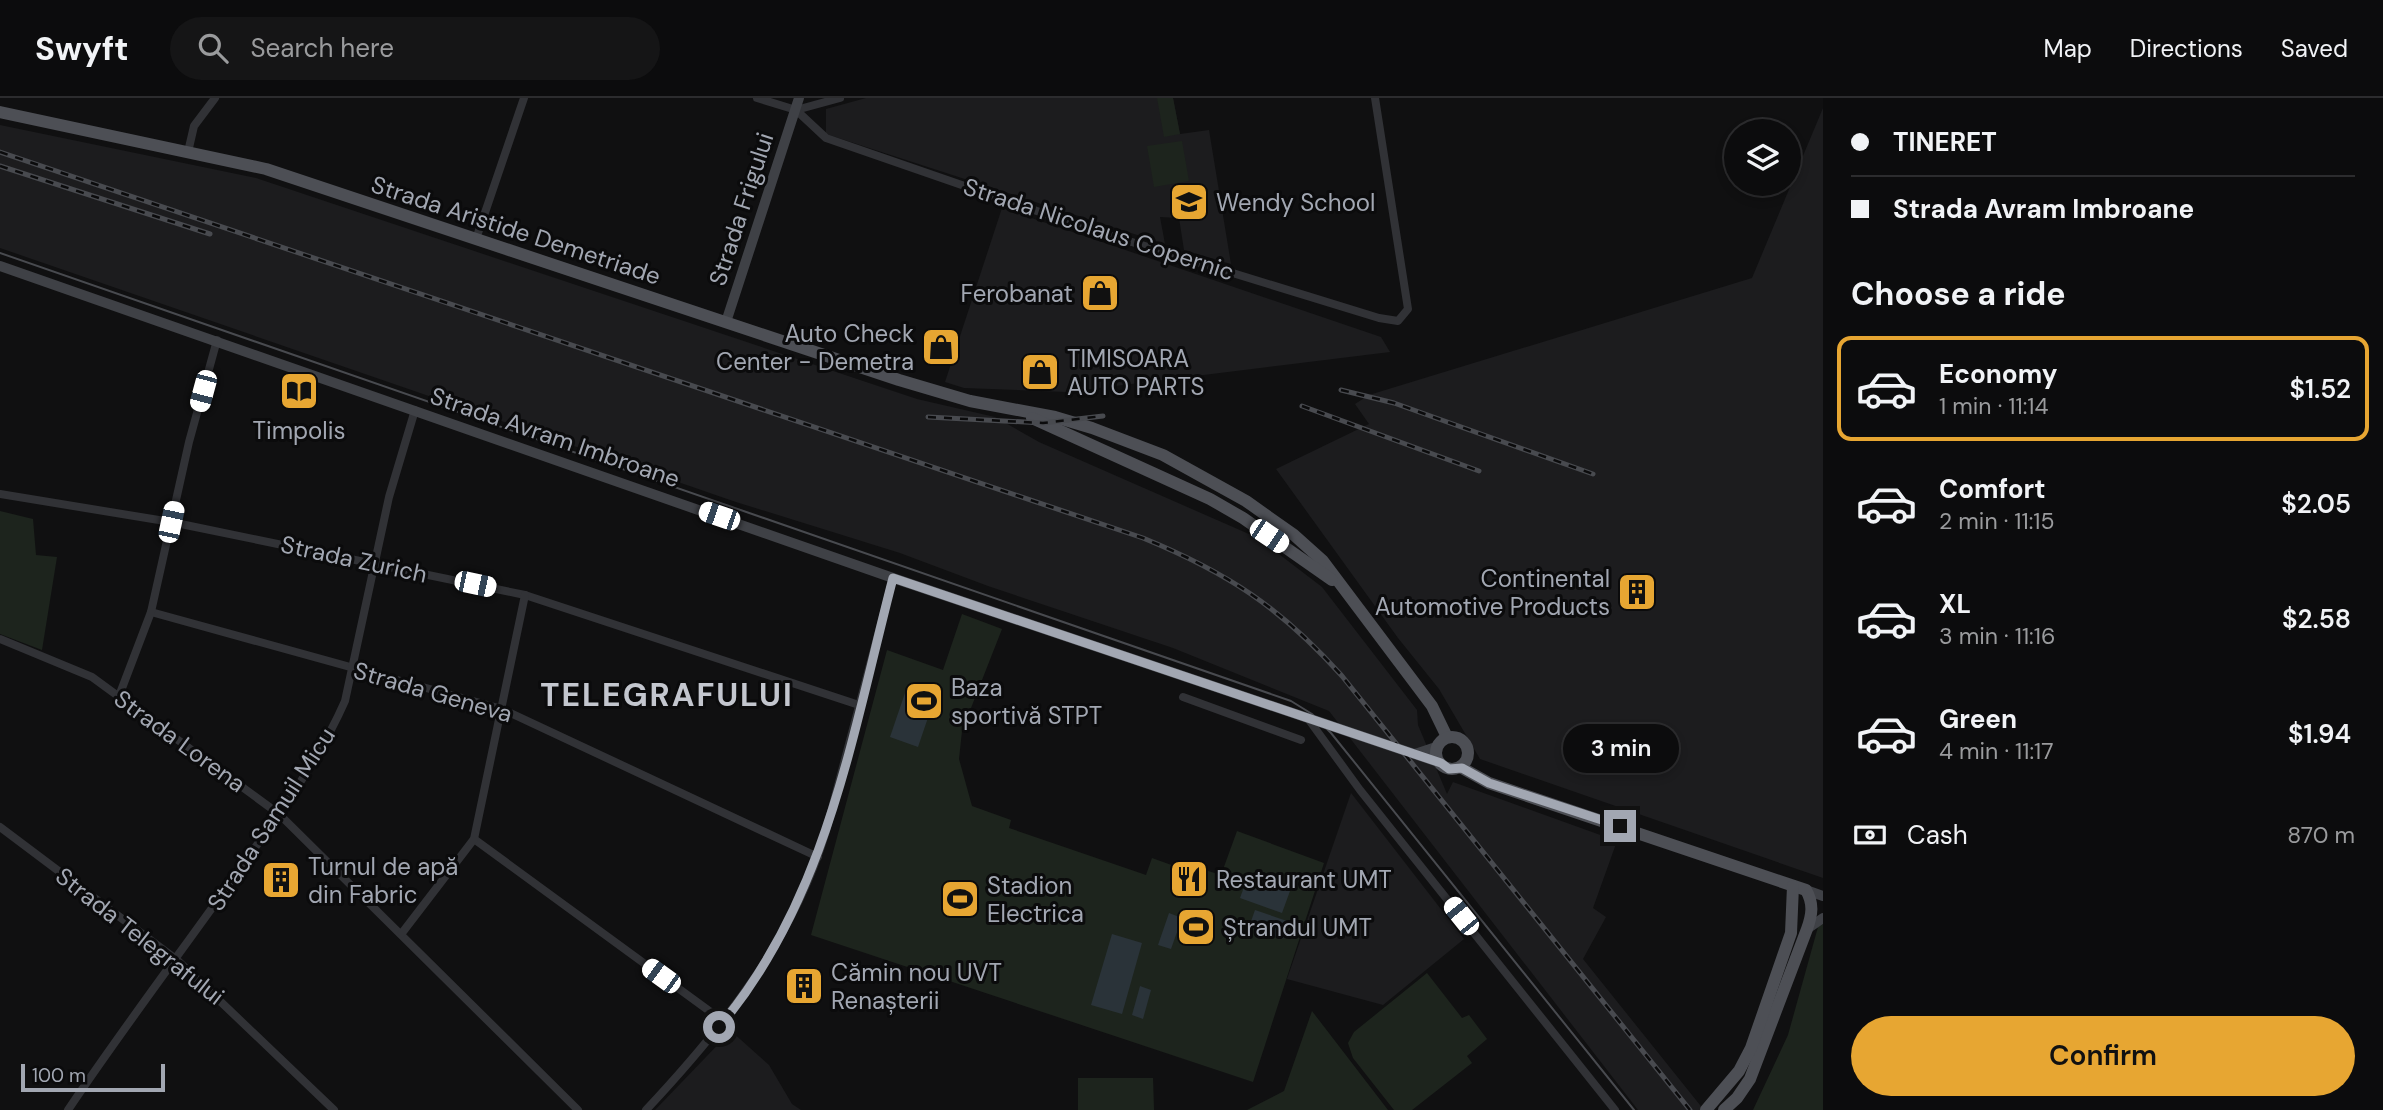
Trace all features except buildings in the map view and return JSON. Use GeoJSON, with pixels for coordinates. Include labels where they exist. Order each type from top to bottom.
{"type":"FeatureCollection","features":[{"type":"Feature","properties":{"kind":"main road","name":"Strada Aristide Demetriade"},"geometry":{"type":"LineString","coordinates":[[0,112],[275,172],[932,390],[1012,410],[1055,417],[1163,455],[1222,486],[1294,535],[1322,561],[1432,706],[1447,737]]}},
{"type":"Feature","properties":{"kind":"main road","name":"Strada Aristide Demetriade"},"geometry":{"type":"LineString","coordinates":[[1012,410],[1210,499],[1261,530],[1345,590]]}},
{"type":"Feature","properties":{"kind":"main road"},"geometry":{"type":"LineString","coordinates":[[1462,768],[1467,758],[1464,746],[1457,739],[1447,737],[1440,740],[1436,747],[1441,763],[1452,771],[1462,768],[1489,783],[1806,890],[1811,899],[1812,915],[1807,929],[1750,1079],[1737,1098],[1724,1110]]}},
{"type":"Feature","properties":{"kind":"main road"},"geometry":{"type":"LineString","coordinates":[[1706,1110],[1738,1071],[1751,1048],[1791,933],[1793,886]]}},
{"type":"Feature","properties":{"kind":"street"},"geometry":{"type":"LineString","coordinates":[[188,152],[194,126],[215,98]]}},
{"type":"Feature","properties":{"kind":"street"},"geometry":{"type":"LineString","coordinates":[[476,239],[524,98]]}},
{"type":"Feature","properties":{"kind":"street"},"geometry":{"type":"LineString","coordinates":[[757,98],[797,104],[840,98]]}},
{"type":"Feature","properties":{"kind":"street","name":"Strada Nicolaus Copernic"},"geometry":{"type":"LineString","coordinates":[[797,104],[826,138],[1083,227],[1379,318],[1398,321],[1408,309],[1375,98]]}},
{"type":"Feature","properties":{"kind":"street","name":"Strada Frigului"},"geometry":{"type":"LineString","coordinates":[[726,322],[797,104]]}},
{"type":"Feature","properties":{"kind":"street","name":"Strada Avram Imbroane"},"geometry":{"type":"LineString","coordinates":[[0,265],[893,578],[1441,763]]}},
{"type":"Feature","properties":{"kind":"street"},"geometry":{"type":"LineString","coordinates":[[119,696],[151,612],[189,442],[217,340]]}},
{"type":"Feature","properties":{"kind":"street","name":"Strada Samuil Micu"},"geometry":{"type":"LineString","coordinates":[[68,1110],[279,814],[314,763],[333,727],[345,701],[374,563],[415,410]]}},
{"type":"Feature","properties":{"kind":"street","name":"Strada Zurich"},"geometry":{"type":"LineString","coordinates":[[0,494],[171,522],[525,595],[859,705]]}},
{"type":"Feature","properties":{"kind":"street"},"geometry":{"type":"LineString","coordinates":[[646,1110],[723,1021],[762,969],[788,923],[818,857],[893,578]]}},
{"type":"Feature","properties":{"kind":"street"},"geometry":{"type":"LineString","coordinates":[[402,933],[474,839],[525,595]]}},
{"type":"Feature","properties":{"kind":"street","name":"Strada Geneva"},"geometry":{"type":"LineString","coordinates":[[151,612],[502,709],[818,857]]}},
{"type":"Feature","properties":{"kind":"street","name":"Strada Lorena"},"geometry":{"type":"LineString","coordinates":[[0,639],[92,677],[279,814],[578,1110]]}},
{"type":"Feature","properties":{"kind":"street"},"geometry":{"type":"LineString","coordinates":[[1183,697],[1301,740]]}},
{"type":"Feature","properties":{"kind":"street"},"geometry":{"type":"LineString","coordinates":[[1309,720],[1360,790],[1615,1110]]}},
{"type":"Feature","properties":{"kind":"street"},"geometry":{"type":"LineString","coordinates":[[1415,754],[1436,747]]}},
{"type":"Feature","properties":{"kind":"street","name":"Strada Telegrafului"},"geometry":{"type":"LineString","coordinates":[[0,827],[177,960],[334,1110]]}},
{"type":"Feature","properties":{"kind":"street"},"geometry":{"type":"LineString","coordinates":[[474,839],[723,1021]]}},
{"type":"Feature","properties":{"kind":"street"},"geometry":{"type":"LineString","coordinates":[[1806,890],[1823,896]]}},
{"type":"Feature","properties":{"kind":"street"},"geometry":{"type":"LineString","coordinates":[[1807,929],[1823,918]]}},
{"type":"Feature","properties":{"kind":"shaded area"},"geometry":{"type":"Polygon","coordinates":[[[866,98],[1173,98],[1180,134],[1209,130],[1231,264],[1184,250],[1179,218],[1160,217],[1165,244],[826,134],[826,109],[866,98]]]}},
{"type":"Feature","properties":{"kind":"shaded area"},"geometry":{"type":"Polygon","coordinates":[[[1157,98],[1173,98],[1180,134],[1164,137],[1157,98]]]}},
{"type":"Feature","properties":{"kind":"shaded area"},"geometry":{"type":"Polygon","coordinates":[[[1823,108],[1823,878],[1480,759],[1439,689],[1398,638],[1276,469],[1369,424],[1355,404],[1369,395],[1752,278],[1786,196],[1801,196],[1801,161],[1823,108]]]}},
{"type":"Feature","properties":{"kind":"shaded area"},"geometry":{"type":"Polygon","coordinates":[[[0,125],[256,178],[917,399],[995,417],[1039,442],[1258,538],[1322,587],[1417,710],[1418,725],[1447,794],[1453,782],[1617,841],[1593,908],[1606,917],[1583,959],[1704,1110],[1638,1110],[1329,711],[1173,648],[988,586],[900,553],[736,502],[0,248],[0,125]]]}},
{"type":"Feature","properties":{"kind":"shaded area"},"geometry":{"type":"Polygon","coordinates":[[[1182,141],[1189,181],[1154,187],[1147,146],[1182,141]]]}},
{"type":"Feature","properties":{"kind":"shaded area"},"geometry":{"type":"Polygon","coordinates":[[[1002,208],[1381,337],[1390,352],[1067,392],[964,388],[945,382],[1002,208]]]}},
{"type":"Feature","properties":{"kind":"shaded area"},"geometry":{"type":"Polygon","coordinates":[[[0,511],[33,519],[36,555],[57,557],[42,650],[0,634],[0,511]]]}},
{"type":"Feature","properties":{"kind":"shaded area"},"geometry":{"type":"Polygon","coordinates":[[[962,614],[1002,629],[962,731],[959,759],[972,806],[1011,820],[1009,828],[1146,875],[1152,858],[1202,876],[1205,870],[1221,875],[1237,831],[1324,863],[1253,1082],[811,935],[887,650],[943,670],[962,614]]]}},
{"type":"Feature","properties":{"kind":"shaded area"},"geometry":{"type":"Polygon","coordinates":[[[906,690],[934,700],[918,747],[890,737],[906,690]]]}},
{"type":"Feature","properties":{"kind":"shaded area"},"geometry":{"type":"Polygon","coordinates":[[[1351,793],[1464,939],[1383,1005],[1287,979],[1351,793]]]}},
{"type":"Feature","properties":{"kind":"shaded area"},"geometry":{"type":"Polygon","coordinates":[[[1248,876],[1290,891],[1282,913],[1240,898],[1248,876]]]}},
{"type":"Feature","properties":{"kind":"shaded area"},"geometry":{"type":"Polygon","coordinates":[[[1255,910],[1290,922],[1283,939],[1249,927],[1255,910]]]}},
{"type":"Feature","properties":{"kind":"shaded area"},"geometry":{"type":"Polygon","coordinates":[[[1169,913],[1182,918],[1171,949],[1158,945],[1169,913]]]}},
{"type":"Feature","properties":{"kind":"shaded area"},"geometry":{"type":"Polygon","coordinates":[[[1823,924],[1823,1110],[1753,1110],[1788,1035],[1818,927],[1823,924]]]}},
{"type":"Feature","properties":{"kind":"shaded area"},"geometry":{"type":"Polygon","coordinates":[[[1112,934],[1142,943],[1122,1014],[1091,1005],[1112,934]]]}},
{"type":"Feature","properties":{"kind":"shaded area"},"geometry":{"type":"Polygon","coordinates":[[[1427,973],[1462,1018],[1469,1015],[1487,1039],[1467,1056],[1472,1063],[1412,1110],[1394,1110],[1353,1058],[1348,1043],[1354,1032],[1427,973]]]}},
{"type":"Feature","properties":{"kind":"shaded area"},"geometry":{"type":"Polygon","coordinates":[[[1140,986],[1151,990],[1143,1019],[1132,1015],[1140,986]]]}},
{"type":"Feature","properties":{"kind":"shaded area"},"geometry":{"type":"Polygon","coordinates":[[[1312,1011],[1388,1110],[1247,1110],[1284,1091],[1312,1011]]]}},
{"type":"Feature","properties":{"kind":"shaded area"},"geometry":{"type":"Polygon","coordinates":[[[731,1031],[769,1065],[792,1104],[801,1110],[655,1110],[731,1031]]]}},
{"type":"Feature","properties":{"kind":"shaded area"},"geometry":{"type":"Polygon","coordinates":[[[1078,1078],[1153,1078],[1154,1110],[1078,1110],[1078,1078]]]}},
{"type":"Feature","properties":{"kind":"tram line"},"geometry":{"type":"LineString","coordinates":[[0,253],[1291,701],[1312,714],[1331,733],[1634,1110]]}},
{"type":"Feature","properties":{"kind":"railway"},"geometry":{"type":"LineString","coordinates":[[0,152],[1143,538],[1227,579],[1297,630],[1342,676],[1690,1110]]}},
{"type":"Feature","properties":{"kind":"railway"},"geometry":{"type":"LineString","coordinates":[[0,166],[210,234]]}},
{"type":"Feature","properties":{"kind":"railway"},"geometry":{"type":"LineString","coordinates":[[1341,390],[1394,403],[1593,474]]}},
{"type":"Feature","properties":{"kind":"railway"},"geometry":{"type":"LineString","coordinates":[[1302,406],[1479,471]]}},
{"type":"Feature","properties":{"kind":"railway"},"geometry":{"type":"LineString","coordinates":[[928,417],[1043,423],[1103,416]]}},
{"type":"Feature","properties":{"kind":"place","name":"Wendy School"},"geometry":{"type":"Point","coordinates":[1189,202]}},
{"type":"Feature","properties":{"kind":"place","name":"Ferobanat"},"geometry":{"type":"Point","coordinates":[1100,293]}},
{"type":"Feature","properties":{"kind":"place","name":"Auto Check Center - Demetra"},"geometry":{"type":"Point","coordinates":[941,347]}},
{"type":"Feature","properties":{"kind":"place","name":"TIMISOARA AUTO PARTS"},"geometry":{"type":"Point","coordinates":[1040,372]}},
{"type":"Feature","properties":{"kind":"place","name":"Timpolis"},"geometry":{"type":"Point","coordinates":[299,391]}},
{"type":"Feature","properties":{"kind":"place","name":"Continental Automotive Products"},"geometry":{"type":"Point","coordinates":[1637,592]}},
{"type":"Feature","properties":{"kind":"place","name":"Baza sportivă STPT"},"geometry":{"type":"Point","coordinates":[924,701]}},
{"type":"Feature","properties":{"kind":"place","name":"Restaurant UMT"},"geometry":{"type":"Point","coordinates":[1189,879]}},
{"type":"Feature","properties":{"kind":"place","name":"Turnul de apă din Fabric"},"geometry":{"type":"Point","coordinates":[281,880]}},
{"type":"Feature","properties":{"kind":"place","name":"Stadion Electrica"},"geometry":{"type":"Point","coordinates":[960,899]}},
{"type":"Feature","properties":{"kind":"place","name":"Ștrandul UMT"},"geometry":{"type":"Point","coordinates":[1196,927]}},
{"type":"Feature","properties":{"kind":"place","name":"Cămin nou UVT Renașterii"},"geometry":{"type":"Point","coordinates":[804,986]}},
{"type":"Feature","properties":{"kind":"district","name":"TELEGRAFULUI"},"geometry":{"type":"Point","coordinates":[667,695]}},
{"type":"Feature","properties":{"kind":"route"},"geometry":{"type":"LineString","coordinates":[[719,1027],[762,969],[788,923],[818,857],[893,578],[1415,754],[1441,763],[1452,771],[1462,768],[1489,783],[1620,826]]}}]}
